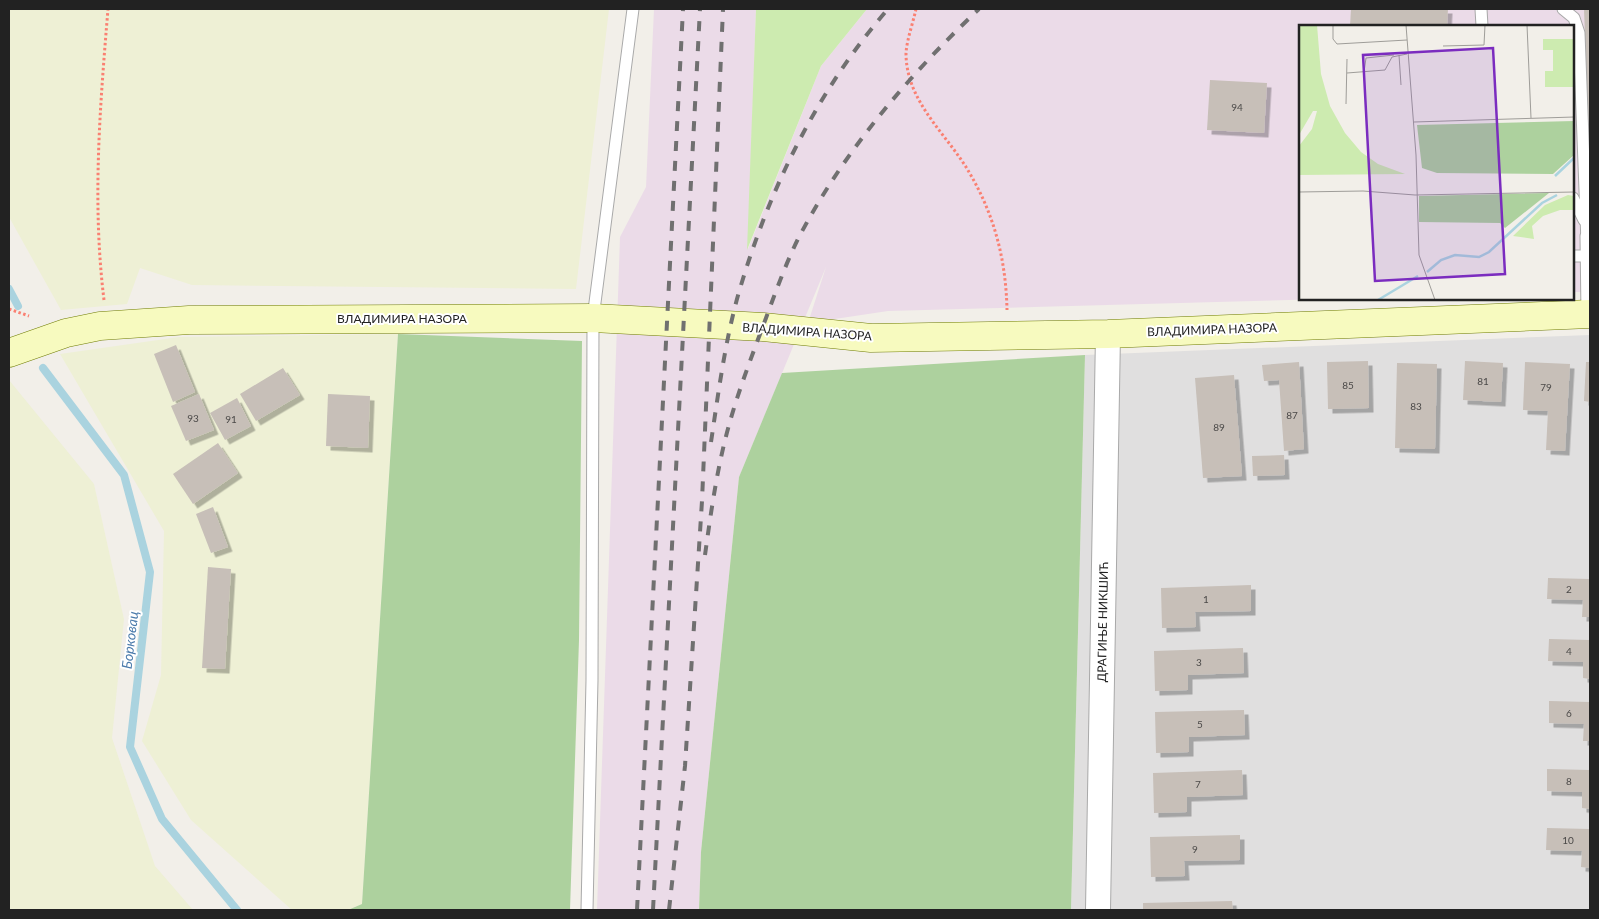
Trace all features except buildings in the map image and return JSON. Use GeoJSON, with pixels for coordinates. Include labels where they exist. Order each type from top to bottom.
{"type":"FeatureCollection","features":[{"type":"Feature","properties":{"kind":"street","name":"ВЛАДИМИРА НАЗОРА"},"geometry":{"type":"LineString","coordinates":[[18,349],[66,333],[108,326],[209,320],[592,318],[763,327],[871,338],[1108,334],[1589,314]]}},
{"type":"Feature","properties":{"kind":"street","name":"ДРАГИЊЕ НИКШИЋ"},"geometry":{"type":"LineString","coordinates":[[1098,910],[1108,334]]}},
{"type":"Feature","properties":{"kind":"lane"},"geometry":{"type":"LineString","coordinates":[[587,910],[592,680],[592,318],[633,9]]}},
{"type":"Feature","properties":{"kind":"lane"},"geometry":{"type":"LineString","coordinates":[[1481,9],[1482,25]]}},
{"type":"Feature","properties":{"kind":"lane"},"geometry":{"type":"LineString","coordinates":[[1563,9],[1574,18],[1579,32],[1589,314]]}},
{"type":"Feature","properties":{"kind":"lane"},"geometry":{"type":"LineString","coordinates":[[1574,200],[1583,217],[1587,243]]}},
{"type":"Feature","properties":{"kind":"lane"},"geometry":{"type":"LineString","coordinates":[[1574,256],[1588,256]]}},
{"type":"Feature","properties":{"kind":"path"},"geometry":{"type":"LineString","coordinates":[[108,9],[100,104],[98,193],[99,254],[108,326]]}},
{"type":"Feature","properties":{"kind":"path"},"geometry":{"type":"LineString","coordinates":[[916,9],[906,53],[910,79],[929,119],[969,172],[994,225],[1003,254],[1008,336]]}},
{"type":"Feature","properties":{"kind":"shaded area"},"geometry":{"type":"Polygon","coordinates":[[[654,9],[756,9],[748,249],[821,66],[867,9],[1590,9],[1590,292],[1574,292],[1574,25],[1299,25],[1299,300],[888,311],[808,323],[826,267],[739,477],[701,852],[699,910],[597,910],[620,237],[646,187],[654,9]]]}},
{"type":"Feature","properties":{"kind":"shaded area"},"geometry":{"type":"Polygon","coordinates":[[[1590,335],[1590,910],[1071,910],[1085,355],[1590,335]]]}},
{"type":"Feature","properties":{"kind":"green space"},"geometry":{"type":"Polygon","coordinates":[[[9,9],[609,9],[576,289],[192,285],[140,268],[127,304],[61,310],[9,217],[9,9]]]}},
{"type":"Feature","properties":{"kind":"green space"},"geometry":{"type":"Polygon","coordinates":[[[756,9],[867,9],[821,66],[747,250],[756,9]]]}},
{"type":"Feature","properties":{"kind":"green space"},"geometry":{"type":"Polygon","coordinates":[[[398,334],[362,904],[348,910],[292,910],[191,820],[142,741],[161,675],[164,531],[60,354],[179,337],[398,334]]]}},
{"type":"Feature","properties":{"kind":"green space"},"geometry":{"type":"Polygon","coordinates":[[[398,334],[582,341],[579,640],[570,910],[348,910],[362,904],[398,334]]]}},
{"type":"Feature","properties":{"kind":"green space"},"geometry":{"type":"Polygon","coordinates":[[[1085,355],[1071,910],[699,910],[701,852],[739,477],[782,373],[1085,355]]]}},
{"type":"Feature","properties":{"kind":"green space"},"geometry":{"type":"Polygon","coordinates":[[[9,380],[94,484],[124,619],[112,738],[155,866],[193,910],[9,910],[9,380]]]}},
{"type":"Feature","properties":{"kind":"waterway","name":"Борковац"},"geometry":{"type":"LineString","coordinates":[[9,289],[18,306]]}},
{"type":"Feature","properties":{"kind":"waterway","name":"Борковац"},"geometry":{"type":"LineString","coordinates":[[43,368],[124,475],[150,572],[130,747],[162,819],[237,910]]}},
{"type":"Feature","properties":{"kind":"railway"},"geometry":{"type":"LineString","coordinates":[[637,910],[683,9]]}},
{"type":"Feature","properties":{"kind":"railway"},"geometry":{"type":"LineString","coordinates":[[653,910],[700,9]]}},
{"type":"Feature","properties":{"kind":"railway"},"geometry":{"type":"LineString","coordinates":[[669,910],[685,766],[702,501],[723,9]]}},
{"type":"Feature","properties":{"kind":"railway"},"geometry":{"type":"LineString","coordinates":[[711,442],[736,301],[768,209],[783,173],[820,104],[863,39],[888,9]]}},
{"type":"Feature","properties":{"kind":"railway"},"geometry":{"type":"LineString","coordinates":[[705,555],[718,474],[733,412],[777,287],[799,237],[836,174],[857,144],[903,87],[979,9]]}}]}
